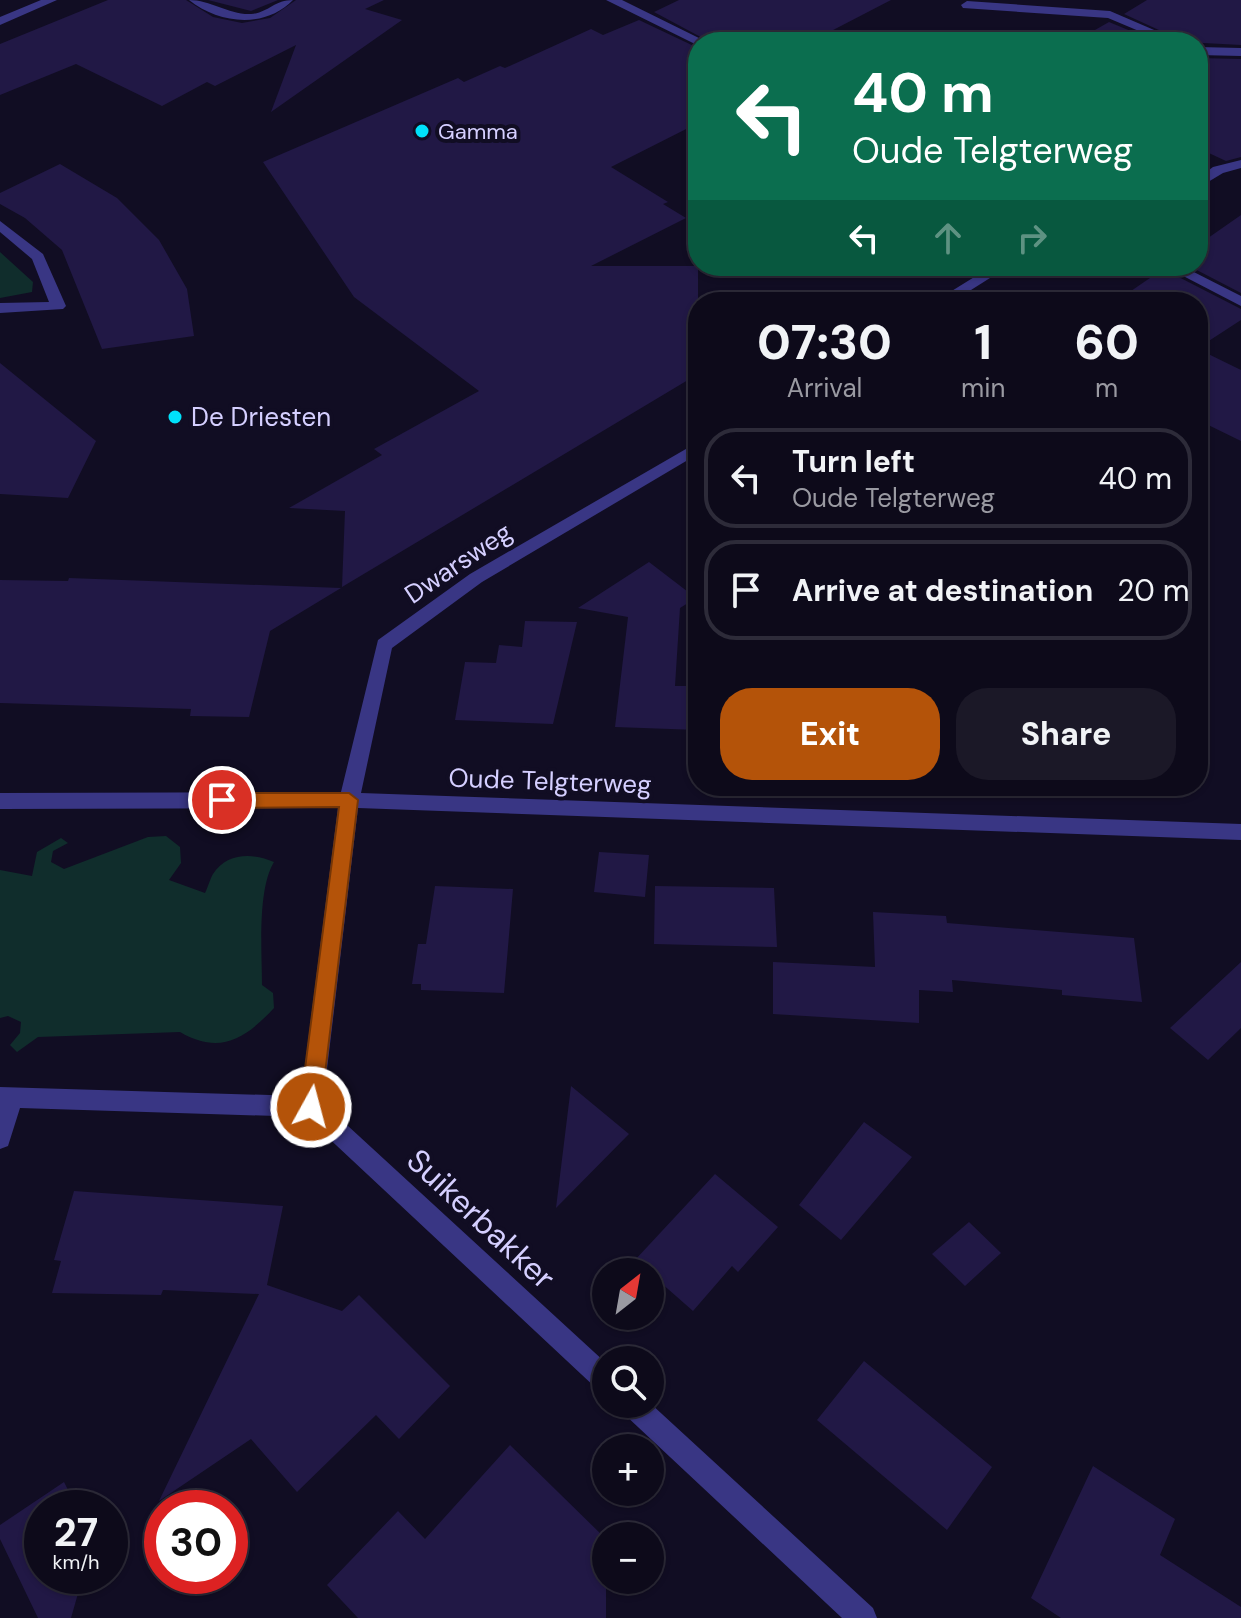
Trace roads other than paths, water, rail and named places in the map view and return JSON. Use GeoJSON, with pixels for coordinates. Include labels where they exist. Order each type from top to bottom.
{"type":"FeatureCollection","features":[{"type":"Feature","properties":{"kind":"street"},"geometry":{"type":"LineString","coordinates":[[0,21],[51,0]]}},
{"type":"Feature","properties":{"kind":"street"},"geometry":{"type":"LineString","coordinates":[[195,0],[250,19],[264,17],[287,0]]}},
{"type":"Feature","properties":{"kind":"street"},"geometry":{"type":"LineString","coordinates":[[612,0],[688,36]]}},
{"type":"Feature","properties":{"kind":"street"},"geometry":{"type":"LineString","coordinates":[[967,5],[1110,15],[1152,32]]}},
{"type":"Feature","properties":{"kind":"street"},"geometry":{"type":"LineString","coordinates":[[1208,51],[1241,52]]}},
{"type":"Feature","properties":{"kind":"street"},"geometry":{"type":"LineString","coordinates":[[1208,177],[1218,170],[1241,164]]}},
{"type":"Feature","properties":{"kind":"street"},"geometry":{"type":"LineString","coordinates":[[0,225],[38,257],[58,306],[0,308]]}},
{"type":"Feature","properties":{"kind":"street"},"geometry":{"type":"LineString","coordinates":[[958,292],[985,276]]}},
{"type":"Feature","properties":{"kind":"street"},"geometry":{"type":"LineString","coordinates":[[1190,276],[1241,302]]}},
{"type":"Feature","properties":{"kind":"street","name":"Dwarsweg"},"geometry":{"type":"LineString","coordinates":[[349,800],[384,645],[476,578],[688,453]]}},
{"type":"Feature","properties":{"kind":"street"},"geometry":{"type":"LineString","coordinates":[[0,1138],[6,1098],[311,1107],[349,800]]}},
{"type":"Feature","properties":{"kind":"street","name":"Oude Telgterweg"},"geometry":{"type":"LineString","coordinates":[[0,801],[349,800],[1241,832]]}},
{"type":"Feature","properties":{"kind":"street","name":"Suikerbakker"},"geometry":{"type":"LineString","coordinates":[[311,1107],[592,1367]]}},
{"type":"Feature","properties":{"kind":"street"},"geometry":{"type":"LineString","coordinates":[[647,1418],[863,1618]]}},
{"type":"Feature","properties":{"kind":"place","name":"Gamma"},"geometry":{"type":"Point","coordinates":[422,131]}},
{"type":"Feature","properties":{"kind":"place","name":"De Driesten"},"geometry":{"type":"Point","coordinates":[175,417]}}]}
